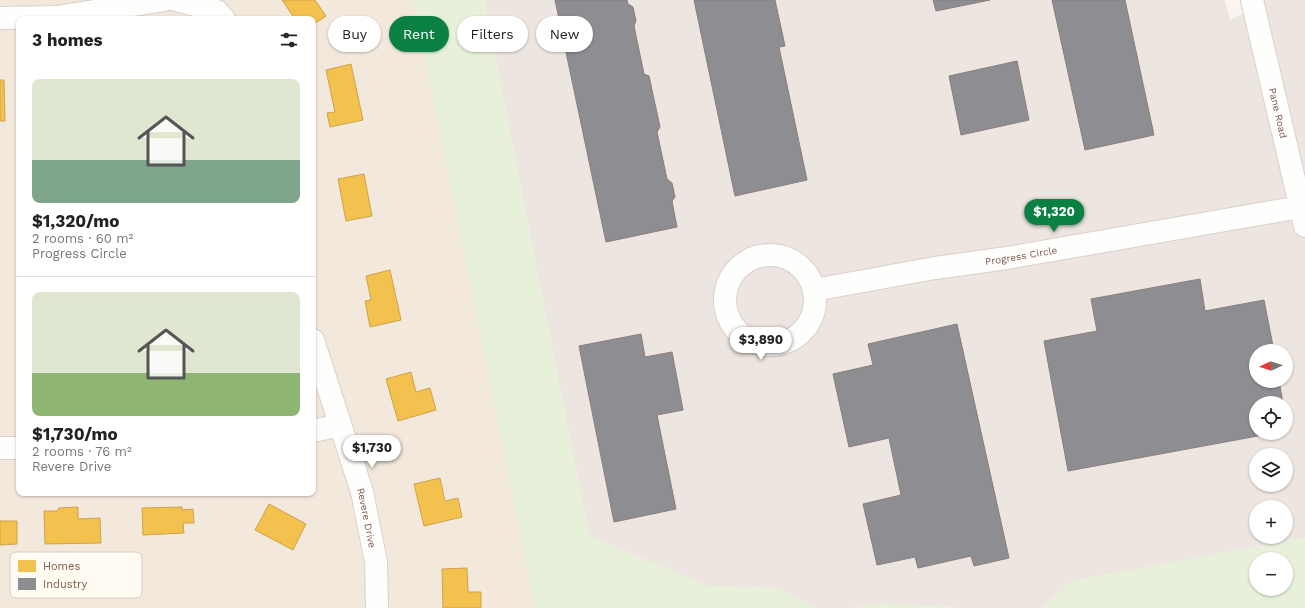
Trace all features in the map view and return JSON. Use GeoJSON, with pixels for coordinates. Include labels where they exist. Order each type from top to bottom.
{"type":"FeatureCollection","features":[{"type":"Feature","properties":{"kind":"street"},"geometry":{"type":"LineString","coordinates":[[63,16],[165,0]]}},
{"type":"Feature","properties":{"kind":"street"},"geometry":{"type":"LineString","coordinates":[[176,0],[217,11],[221,16]]}},
{"type":"Feature","properties":{"kind":"street","name":"Pane Road"},"geometry":{"type":"LineString","coordinates":[[1252,0],[1302,216]]}},
{"type":"Feature","properties":{"kind":"street"},"geometry":{"type":"LineString","coordinates":[[0,18],[16,18]]}},
{"type":"Feature","properties":{"kind":"street","name":"Progress Circle"},"geometry":{"type":"LineString","coordinates":[[814,290],[935,268],[1302,216]]}},
{"type":"Feature","properties":{"kind":"street"},"geometry":{"type":"LineString","coordinates":[[776,254],[790,259],[801,266],[809,277],[814,290],[815,303],[812,316],[806,327],[796,336],[785,342],[768,345],[751,341],[740,334],[732,324],[727,313],[725,295],[730,278],[738,267],[750,259],[763,255],[776,254]]}},
{"type":"Feature","properties":{"kind":"street","name":"Revere Drive"},"geometry":{"type":"LineString","coordinates":[[316,349],[362,492],[376,562],[377,608]]}},
{"type":"Feature","properties":{"kind":"street"},"geometry":{"type":"LineString","coordinates":[[316,430],[340,425]]}},
{"type":"Feature","properties":{"kind":"street"},"geometry":{"type":"LineString","coordinates":[[0,448],[16,448]]}},
{"type":"Feature","properties":{"kind":"shaded area"},"geometry":{"type":"Polygon","coordinates":[[[0,0],[413,0],[416,16],[389,16],[389,52],[423,52],[535,608],[0,608],[0,0]]]}},
{"type":"Feature","properties":{"kind":"shaded area"},"geometry":{"type":"Polygon","coordinates":[[[484,0],[1225,0],[1230,20],[1259,5],[1258,0],[1305,0],[1305,538],[1293,540],[1293,500],[1249,500],[1249,544],[1273,544],[1073,581],[1042,608],[962,608],[879,604],[852,608],[816,608],[777,588],[708,586],[589,536],[494,52],[528,52],[528,16],[487,16],[484,0]]]}},
{"type":"Feature","properties":{"kind":"green space"},"geometry":{"type":"Polygon","coordinates":[[[413,0],[484,0],[487,16],[457,16],[457,52],[494,52],[589,536],[708,586],[777,588],[816,608],[535,608],[423,52],[449,52],[449,16],[416,16],[413,0]]]}},
{"type":"Feature","properties":{"kind":"green space"},"geometry":{"type":"Polygon","coordinates":[[[1305,538],[1305,608],[1042,608],[1073,581],[1273,544],[1293,544],[1293,540],[1305,538]]]}},
{"type":"Feature","properties":{"kind":"green space"},"geometry":{"type":"Polygon","coordinates":[[[879,604],[962,608],[852,608],[879,604]]]}},
{"type":"Feature","properties":{"kind":"building: Homes"},"geometry":{"type":"Polygon","coordinates":[[[282,0],[315,0],[326,16],[316,23],[316,16],[293,16],[282,0]]]}},
{"type":"Feature","properties":{"kind":"building: Homes"},"geometry":{"type":"Polygon","coordinates":[[[351,64],[363,120],[330,127],[327,113],[335,112],[326,70],[351,64]]]}},
{"type":"Feature","properties":{"kind":"building: Homes"},"geometry":{"type":"Polygon","coordinates":[[[0,80],[4,80],[5,121],[0,121],[0,80]]]}},
{"type":"Feature","properties":{"kind":"building: Homes"},"geometry":{"type":"Polygon","coordinates":[[[364,174],[372,216],[346,221],[338,179],[364,174]]]}},
{"type":"Feature","properties":{"kind":"building: Homes"},"geometry":{"type":"Polygon","coordinates":[[[390,270],[401,320],[370,327],[365,301],[371,300],[366,276],[390,270]]]}},
{"type":"Feature","properties":{"kind":"building: Homes"},"geometry":{"type":"Polygon","coordinates":[[[411,372],[416,392],[430,388],[436,410],[398,421],[386,379],[411,372]]]}},
{"type":"Feature","properties":{"kind":"building: Homes"},"geometry":{"type":"Polygon","coordinates":[[[440,478],[445,501],[458,498],[462,517],[424,526],[414,484],[440,478]]]}},
{"type":"Feature","properties":{"kind":"building: Homes"},"geometry":{"type":"Polygon","coordinates":[[[269,504],[306,524],[293,550],[255,530],[269,504]]]}},
{"type":"Feature","properties":{"kind":"building: Homes"},"geometry":{"type":"Polygon","coordinates":[[[78,507],[78,519],[100,518],[101,543],[45,544],[44,511],[57,511],[59,508],[78,507]]]}},
{"type":"Feature","properties":{"kind":"building: Homes"},"geometry":{"type":"Polygon","coordinates":[[[182,507],[182,510],[193,509],[194,523],[183,523],[184,533],[143,535],[142,508],[182,507]]]}},
{"type":"Feature","properties":{"kind":"building: Homes"},"geometry":{"type":"Polygon","coordinates":[[[0,521],[17,521],[17,544],[0,545],[0,521]]]}},
{"type":"Feature","properties":{"kind":"building: Homes"},"geometry":{"type":"Polygon","coordinates":[[[467,568],[468,592],[481,592],[481,608],[443,608],[442,569],[467,568]]]}},
{"type":"Feature","properties":{"kind":"building: Industry"},"geometry":{"type":"Polygon","coordinates":[[[555,0],[627,0],[628,4],[633,7],[636,21],[634,26],[644,74],[649,76],[660,127],[657,132],[667,179],[672,183],[675,197],[672,201],[677,227],[606,242],[566,52],[593,52],[593,16],[558,16],[555,0]]]}},
{"type":"Feature","properties":{"kind":"building: Industry"},"geometry":{"type":"Polygon","coordinates":[[[694,0],[775,0],[785,46],[779,47],[807,180],[735,196],[694,0]]]}},
{"type":"Feature","properties":{"kind":"building: Industry"},"geometry":{"type":"Polygon","coordinates":[[[933,0],[990,0],[936,11],[933,0]]]}},
{"type":"Feature","properties":{"kind":"building: Industry"},"geometry":{"type":"Polygon","coordinates":[[[1052,0],[1125,0],[1154,135],[1085,150],[1052,0]]]}},
{"type":"Feature","properties":{"kind":"building: Industry"},"geometry":{"type":"Polygon","coordinates":[[[1017,61],[1029,120],[961,135],[949,76],[1017,61]]]}},
{"type":"Feature","properties":{"kind":"building: Industry"},"geometry":{"type":"Polygon","coordinates":[[[1200,279],[1205,311],[1264,300],[1273,344],[1249,344],[1249,388],[1280,388],[1282,396],[1249,396],[1249,438],[1068,471],[1044,341],[1097,331],[1091,299],[1200,279]]]}},
{"type":"Feature","properties":{"kind":"building: Industry"},"geometry":{"type":"Polygon","coordinates":[[[957,324],[1009,558],[974,566],[971,556],[918,568],[915,557],[877,565],[863,504],[901,495],[889,438],[849,447],[833,374],[873,365],[868,344],[957,324]]]}},
{"type":"Feature","properties":{"kind":"building: Industry"},"geometry":{"type":"Polygon","coordinates":[[[641,334],[645,357],[672,352],[683,410],[657,415],[676,509],[614,522],[579,346],[641,334]]]}}]}
